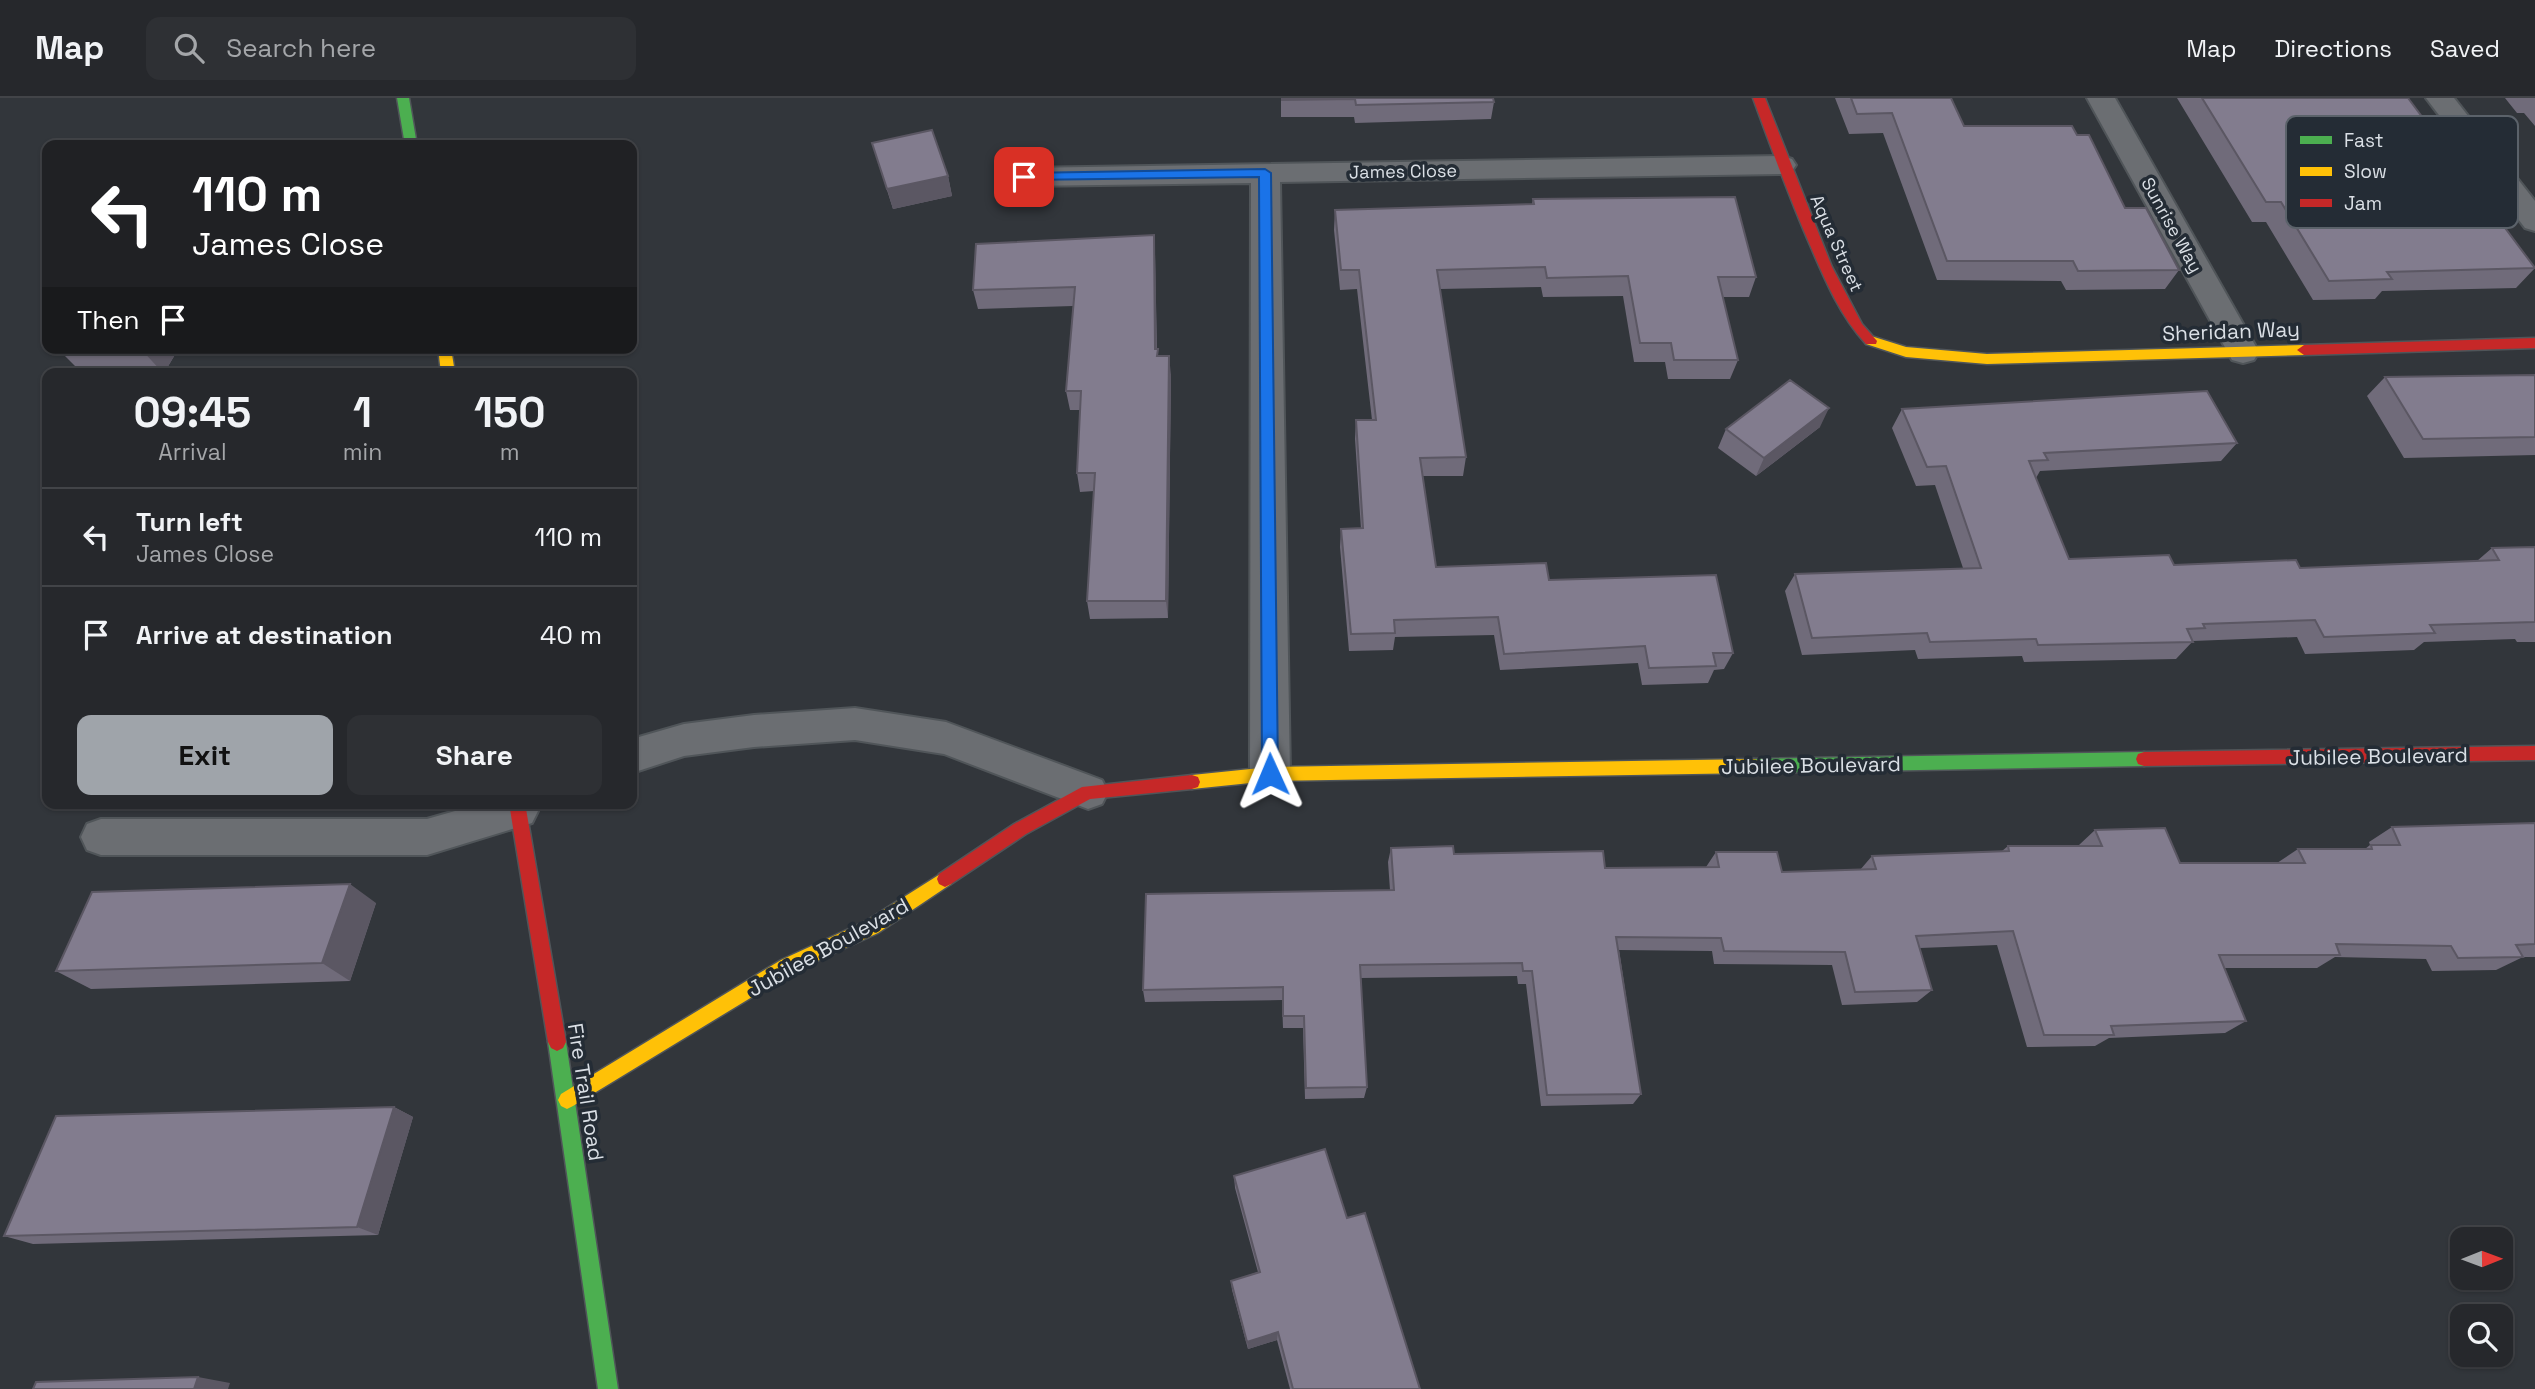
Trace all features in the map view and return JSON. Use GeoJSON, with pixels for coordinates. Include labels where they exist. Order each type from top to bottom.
{"type":"FeatureCollection","features":[{"type":"Feature","properties":{"kind":"street"},"geometry":{"type":"LineString","coordinates":[[403,98],[410,140]]}},
{"type":"Feature","properties":{"kind":"street","name":"Aqua Street"},"geometry":{"type":"LineString","coordinates":[[1759,98],[1782,165],[1842,302],[1866,338],[1895,349],[1928,355]]}},
{"type":"Feature","properties":{"kind":"street","name":"Sunrise Way"},"geometry":{"type":"LineString","coordinates":[[2101,98],[2243,352]]}},
{"type":"Feature","properties":{"kind":"street"},"geometry":{"type":"LineString","coordinates":[[2440,98],[2454,116]]}},
{"type":"Feature","properties":{"kind":"street","name":"James Close"},"geometry":{"type":"LineString","coordinates":[[1024,177],[1782,165]]}},
{"type":"Feature","properties":{"kind":"street"},"geometry":{"type":"LineString","coordinates":[[1265,173],[1270,774]]}},
{"type":"Feature","properties":{"kind":"street"},"geometry":{"type":"LineString","coordinates":[[2518,199],[2535,221]]}},
{"type":"Feature","properties":{"kind":"street","name":"Sheridan Way"},"geometry":{"type":"LineString","coordinates":[[1928,355],[1987,359],[2535,343]]}},
{"type":"Feature","properties":{"kind":"street","name":"Jubilee Boulevard"},"geometry":{"type":"LineString","coordinates":[[637,754],[684,740],[754,731],[855,724],[946,738],[1088,792]]}},
{"type":"Feature","properties":{"kind":"street","name":"Jubilee Boulevard"},"geometry":{"type":"LineString","coordinates":[[567,1100],[787,967],[872,927],[1020,829],[1088,792],[1270,774],[2535,753]]}},
{"type":"Feature","properties":{"kind":"street"},"geometry":{"type":"LineString","coordinates":[[101,837],[427,837],[512,809]]}},
{"type":"Feature","properties":{"kind":"street","name":"Fire Trail Road"},"geometry":{"type":"LineString","coordinates":[[518,809],[567,1100],[608,1389]]}},
{"type":"Feature","properties":{"kind":"building"},"geometry":{"type":"Polygon","coordinates":[[[1282,98],[1493,98],[1494,102],[1356,105],[1355,99],[1282,98]]]}},
{"type":"Feature","properties":{"kind":"building"},"geometry":{"type":"Polygon","coordinates":[[[1851,98],[1951,98],[1964,126],[2072,126],[2077,135],[2089,135],[2125,208],[2146,208],[2179,270],[2078,271],[2073,261],[1947,261],[1892,113],[1857,114],[1851,98]]]}},
{"type":"Feature","properties":{"kind":"building"},"geometry":{"type":"Polygon","coordinates":[[[2202,98],[2408,98],[2421,116],[2286,116],[2286,210],[2281,202],[2266,202],[2202,98]]]}},
{"type":"Feature","properties":{"kind":"building"},"geometry":{"type":"Polygon","coordinates":[[[932,130],[948,176],[887,189],[872,143],[932,130]]]}},
{"type":"Feature","properties":{"kind":"building"},"geometry":{"type":"Polygon","coordinates":[[[1735,197],[1756,277],[1718,277],[1738,360],[1674,360],[1671,343],[1640,343],[1628,276],[1547,278],[1545,267],[1437,270],[1466,457],[1420,458],[1436,567],[1546,563],[1549,580],[1716,575],[1733,653],[1713,653],[1716,666],[1649,668],[1645,646],[1504,654],[1498,617],[1394,620],[1395,633],[1351,634],[1341,529],[1363,528],[1356,420],[1376,420],[1359,270],[1341,270],[1335,210],[1534,204],[1533,199],[1735,197]]]}},
{"type":"Feature","properties":{"kind":"building"},"geometry":{"type":"Polygon","coordinates":[[[2297,228],[2505,228],[2535,268],[2387,272],[2392,279],[2329,281],[2297,228]]]}},
{"type":"Feature","properties":{"kind":"building"},"geometry":{"type":"Polygon","coordinates":[[[1154,235],[1155,349],[1158,349],[1157,356],[1169,356],[1166,601],[1087,601],[1095,473],[1077,473],[1081,391],[1066,391],[1075,287],[973,290],[976,244],[1154,235]]]}},
{"type":"Feature","properties":{"kind":"building"},"geometry":{"type":"Polygon","coordinates":[[[2535,375],[2535,437],[2423,439],[2385,377],[2535,375]]]}},
{"type":"Feature","properties":{"kind":"building"},"geometry":{"type":"Polygon","coordinates":[[[1790,380],[1829,408],[1764,458],[1726,429],[1790,380]]]}},
{"type":"Feature","properties":{"kind":"building"},"geometry":{"type":"Polygon","coordinates":[[[2207,391],[2237,443],[2044,453],[2048,460],[2029,461],[2069,559],[2169,555],[2174,565],[2296,560],[2300,568],[2499,560],[2492,548],[2535,547],[2535,622],[2430,625],[2435,633],[2324,637],[2315,620],[2203,624],[2205,628],[2187,629],[2193,642],[2038,645],[2036,639],[1930,642],[1927,633],[1812,638],[1795,574],[1981,568],[1946,466],[1927,467],[1902,409],[2207,391]]]}},
{"type":"Feature","properties":{"kind":"building"},"geometry":{"type":"Polygon","coordinates":[[[2535,823],[2535,944],[2516,945],[2523,957],[2458,958],[2451,946],[2336,944],[2340,955],[2219,955],[2246,1021],[2111,1026],[2114,1035],[2044,1035],[2013,931],[1916,936],[1932,990],[1855,992],[1845,952],[1724,951],[1721,938],[1616,937],[1641,1094],[1547,1095],[1532,971],[1523,971],[1522,963],[1360,965],[1367,1087],[1306,1088],[1304,1016],[1283,1016],[1283,987],[1143,990],[1146,894],[1394,890],[1391,848],[1453,846],[1454,854],[1603,851],[1605,868],[1719,867],[1716,852],[1777,852],[1782,872],[1876,869],[1872,856],[2009,851],[2008,846],[2102,846],[2095,830],[2165,828],[2180,863],[2305,863],[2298,849],[2372,849],[2371,845],[2400,845],[2392,827],[2535,823]]]}},
{"type":"Feature","properties":{"kind":"building"},"geometry":{"type":"Polygon","coordinates":[[[350,884],[322,963],[56,971],[92,892],[350,884]]]}},
{"type":"Feature","properties":{"kind":"building"},"geometry":{"type":"Polygon","coordinates":[[[394,1107],[357,1227],[4,1236],[56,1116],[394,1107]]]}},
{"type":"Feature","properties":{"kind":"building"},"geometry":{"type":"Polygon","coordinates":[[[1325,1149],[1347,1218],[1365,1213],[1420,1389],[1293,1389],[1278,1332],[1247,1342],[1231,1281],[1260,1272],[1234,1176],[1325,1149]]]}},
{"type":"Feature","properties":{"kind":"building"},"geometry":{"type":"Polygon","coordinates":[[[198,1377],[194,1389],[33,1389],[36,1382],[198,1377]]]}},
{"type":"Feature","properties":{"kind":"traffic: fast"},"geometry":{"type":"LineString","coordinates":[[403,98],[410,140]]}},
{"type":"Feature","properties":{"kind":"traffic: fast"},"geometry":{"type":"LineString","coordinates":[[1754,766],[2144,759]]}},
{"type":"Feature","properties":{"kind":"traffic: fast"},"geometry":{"type":"LineString","coordinates":[[557,1042],[608,1389]]}},
{"type":"Feature","properties":{"kind":"traffic: slow"},"geometry":{"type":"LineString","coordinates":[[1871,341],[1906,352],[1987,359],[2304,350]]}},
{"type":"Feature","properties":{"kind":"traffic: slow"},"geometry":{"type":"LineString","coordinates":[[445,354],[447,368]]}},
{"type":"Feature","properties":{"kind":"traffic: slow"},"geometry":{"type":"LineString","coordinates":[[1192,782],[1270,774],[1754,766]]}},
{"type":"Feature","properties":{"kind":"traffic: slow"},"geometry":{"type":"LineString","coordinates":[[567,1100],[787,966],[872,927],[945,879]]}},
{"type":"Feature","properties":{"kind":"traffic: jam"},"geometry":{"type":"LineString","coordinates":[[1759,98],[1826,267],[1842,301],[1858,327],[1871,341]]}},
{"type":"Feature","properties":{"kind":"traffic: jam"},"geometry":{"type":"LineString","coordinates":[[2304,350],[2535,343]]}},
{"type":"Feature","properties":{"kind":"traffic: jam"},"geometry":{"type":"LineString","coordinates":[[2144,759],[2535,753]]}},
{"type":"Feature","properties":{"kind":"traffic: jam"},"geometry":{"type":"LineString","coordinates":[[945,879],[1020,829],[1088,792],[1192,782]]}},
{"type":"Feature","properties":{"kind":"traffic: jam"},"geometry":{"type":"LineString","coordinates":[[518,809],[557,1042]]}},
{"type":"Feature","properties":{"kind":"route"},"geometry":{"type":"LineString","coordinates":[[1024,177],[1265,173],[1270,774]]}}]}
